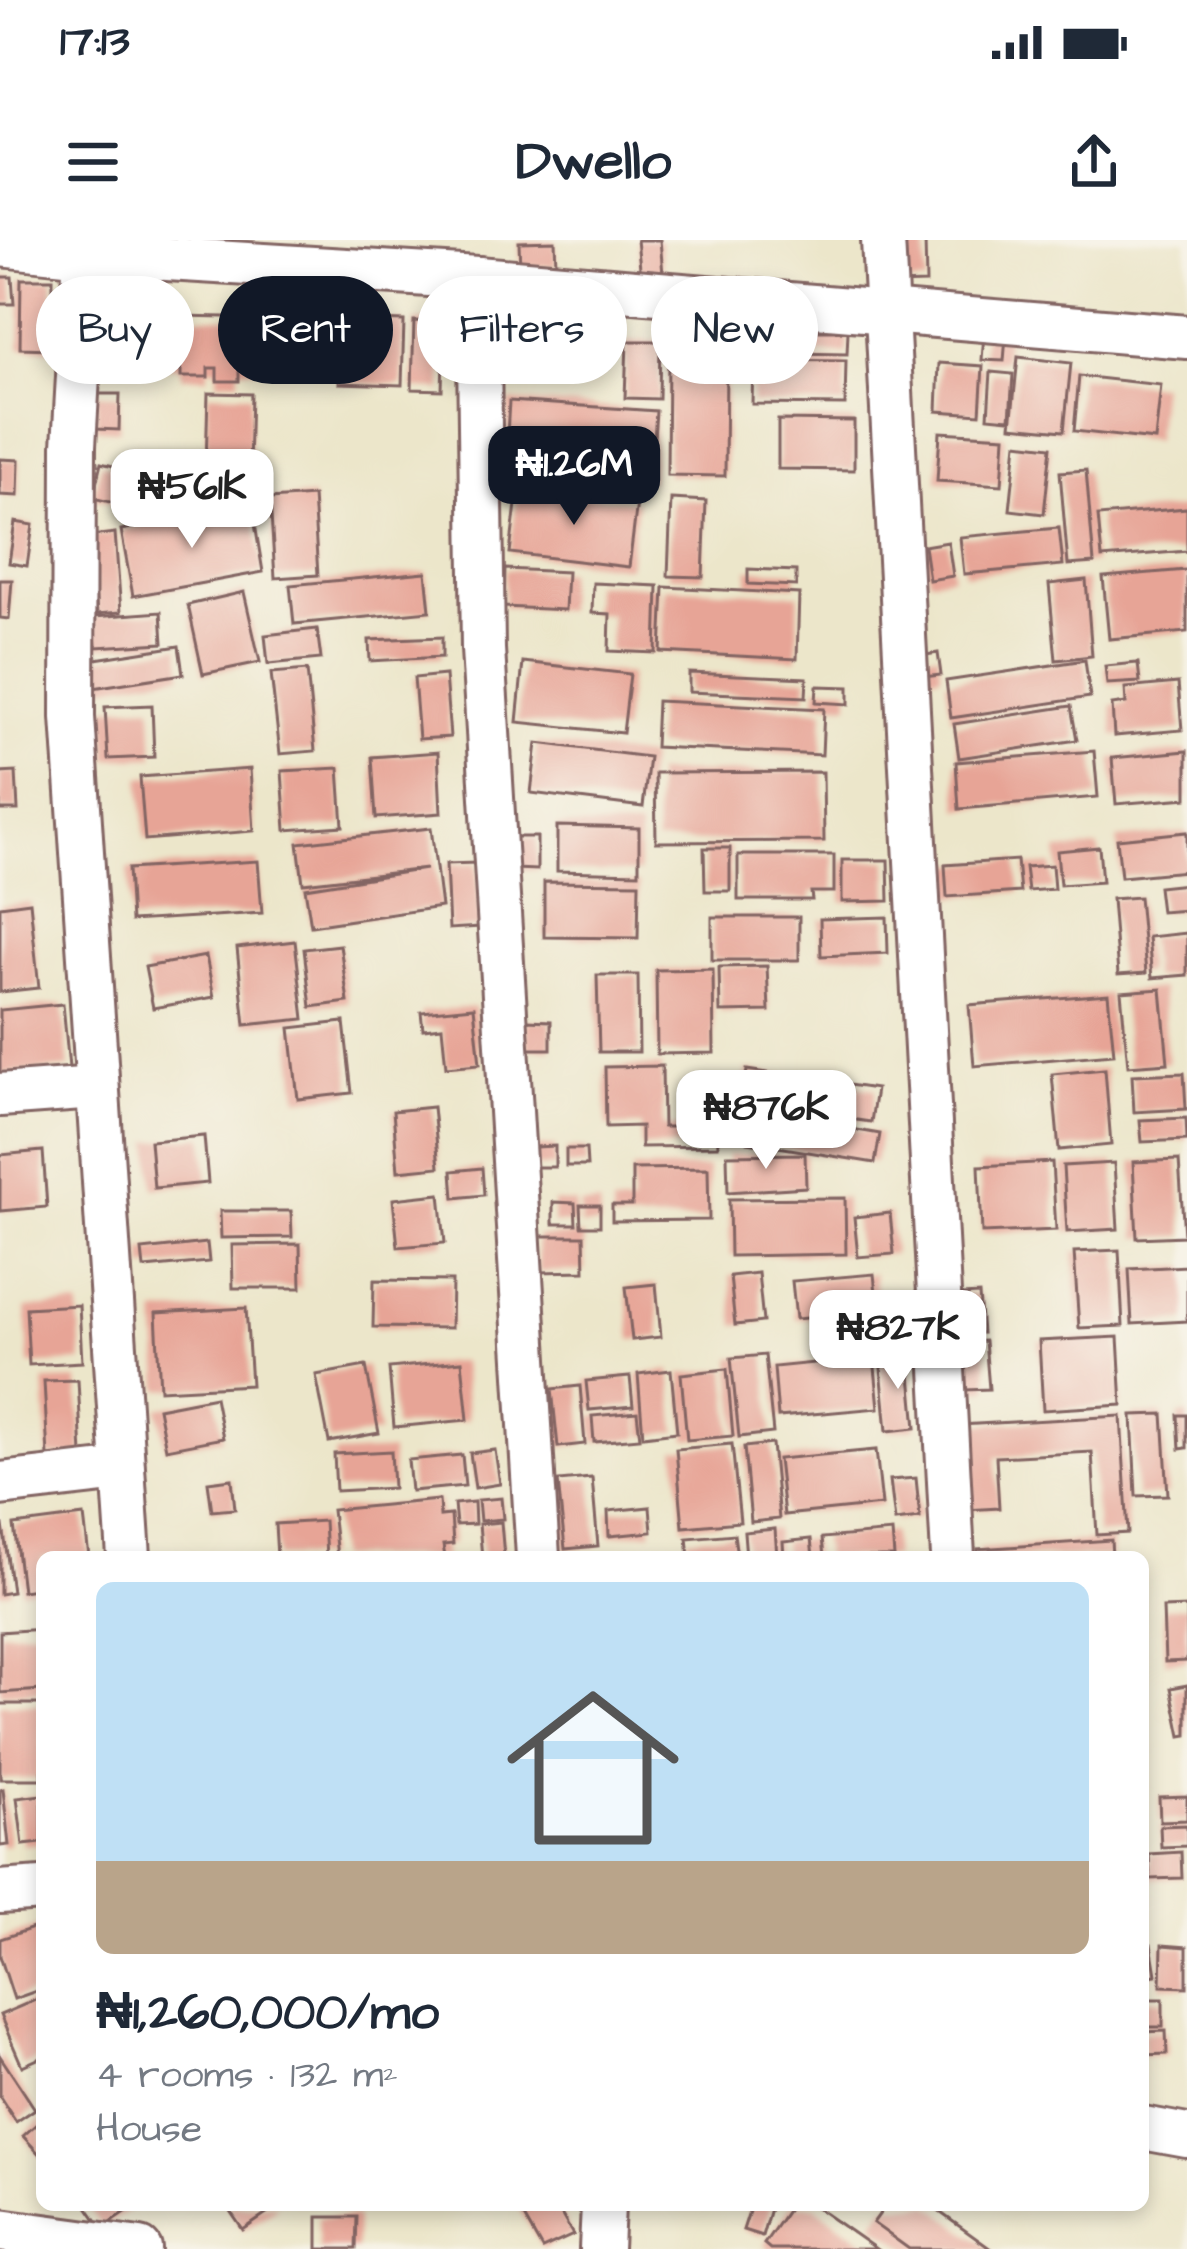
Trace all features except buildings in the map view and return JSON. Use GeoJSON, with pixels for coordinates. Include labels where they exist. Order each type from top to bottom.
{"type":"FeatureCollection","features":[{"type":"Feature","properties":{"kind":"street"},"geometry":{"type":"LineString","coordinates":[[883,240],[952,1551]]}},
{"type":"Feature","properties":{"kind":"street"},"geometry":{"type":"LineString","coordinates":[[0,245],[445,276]]}},
{"type":"Feature","properties":{"kind":"street"},"geometry":{"type":"LineString","coordinates":[[85,254],[71,590],[79,834],[129,1551]]}},
{"type":"Feature","properties":{"kind":"street"},"geometry":{"type":"LineString","coordinates":[[627,290],[1187,338]]}},
{"type":"Feature","properties":{"kind":"street"},"geometry":{"type":"LineString","coordinates":[[479,384],[483,649],[538,1551]]}},
{"type":"Feature","properties":{"kind":"street"},"geometry":{"type":"LineString","coordinates":[[0,1095],[96,1088]]}},
{"type":"Feature","properties":{"kind":"street"},"geometry":{"type":"LineString","coordinates":[[0,1484],[122,1470]]}},
{"type":"Feature","properties":{"kind":"street"},"geometry":{"type":"LineString","coordinates":[[0,1892],[36,1889]]}},
{"type":"Feature","properties":{"kind":"street"},"geometry":{"type":"LineString","coordinates":[[1149,2129],[1187,2136]]}},
{"type":"Feature","properties":{"kind":"street"},"geometry":{"type":"LineString","coordinates":[[601,2249],[603,2211]]}},
{"type":"Feature","properties":{"kind":"street"},"geometry":{"type":"LineString","coordinates":[[0,2230],[140,2249]]}}]}
